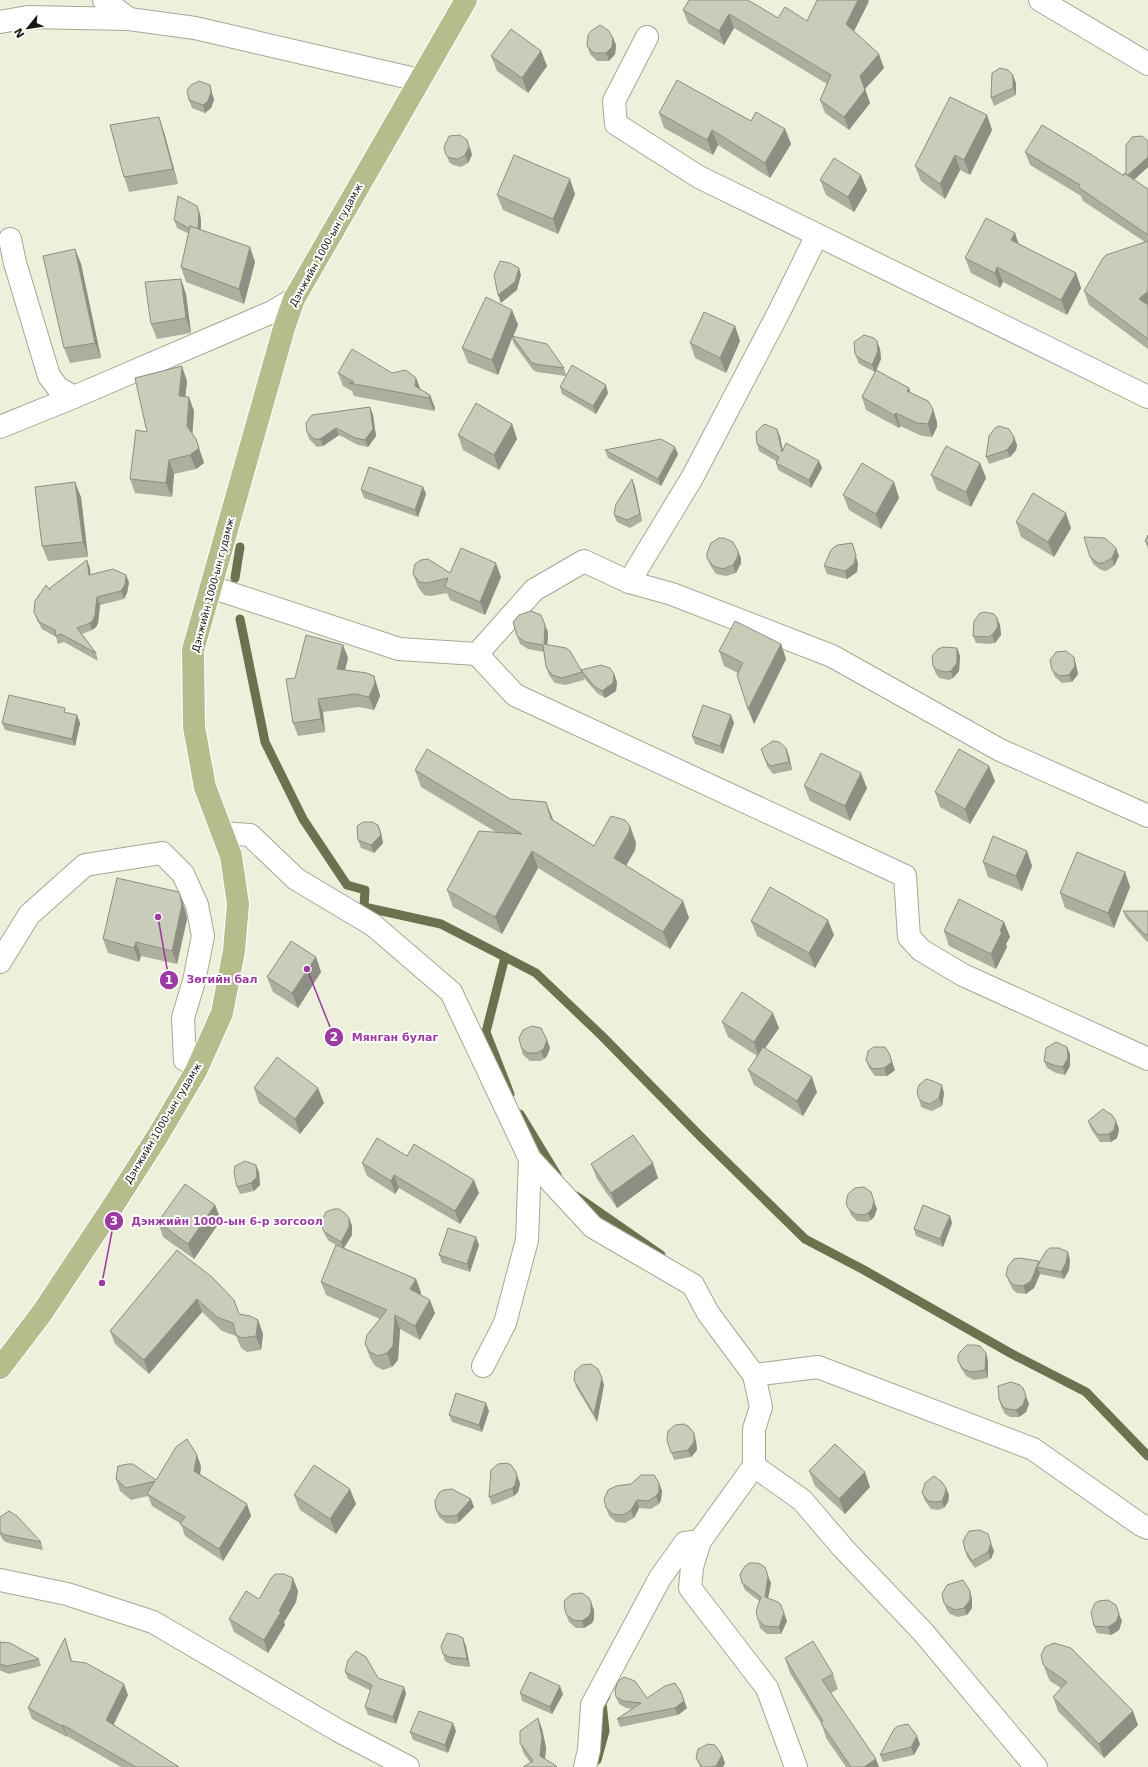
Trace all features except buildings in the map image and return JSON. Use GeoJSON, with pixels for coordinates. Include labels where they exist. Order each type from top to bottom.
{"type":"FeatureCollection","features":[{"type":"Feature","properties":{"kind":"main road","name":"Дэнжийн 1000-ын гудамж"},"geometry":{"type":"LineString","coordinates":[[0,1368],[42,1312],[157,1137],[198,1065],[222,1013],[234,951],[238,904],[231,856],[206,788],[194,727],[193,650],[284,328],[294,299],[466,0]]}},
{"type":"Feature","properties":{"kind":"street"},"geometry":{"type":"LineString","coordinates":[[104,0],[129,18]]}},
{"type":"Feature","properties":{"kind":"street"},"geometry":{"type":"LineString","coordinates":[[1040,0],[1148,64]]}},
{"type":"Feature","properties":{"kind":"street"},"geometry":{"type":"LineString","coordinates":[[0,22],[28,17],[129,18],[195,28],[420,80]]}},
{"type":"Feature","properties":{"kind":"street"},"geometry":{"type":"LineString","coordinates":[[647,37],[614,100],[616,124],[699,177],[1148,397]]}},
{"type":"Feature","properties":{"kind":"street"},"geometry":{"type":"LineString","coordinates":[[629,582],[692,478],[779,312],[817,235]]}},
{"type":"Feature","properties":{"kind":"street"},"geometry":{"type":"LineString","coordinates":[[10,239],[15,263],[48,376],[58,388],[74,397]]}},
{"type":"Feature","properties":{"kind":"street"},"geometry":{"type":"LineString","coordinates":[[0,427],[272,312],[294,299]]}},
{"type":"Feature","properties":{"kind":"street"},"geometry":{"type":"LineString","coordinates":[[477,654],[534,590],[584,561],[629,582],[672,594],[832,656],[1000,750],[1148,816]]}},
{"type":"Feature","properties":{"kind":"street"},"geometry":{"type":"LineString","coordinates":[[211,587],[399,649],[477,654],[514,695],[905,876],[909,937],[921,950],[963,975],[1148,1059]]}},
{"type":"Feature","properties":{"kind":"street"},"geometry":{"type":"LineString","coordinates":[[222,833],[250,835],[296,879],[373,925],[451,992],[530,1159],[593,1227],[693,1285],[708,1313],[754,1375],[761,1407],[754,1429],[754,1466],[700,1541],[692,1567],[690,1588],[767,1688],[796,1767]]}},
{"type":"Feature","properties":{"kind":"street"},"geometry":{"type":"LineString","coordinates":[[0,962],[29,915],[85,865],[162,853],[183,874],[197,905],[203,936],[194,981],[183,1018],[185,1060],[198,1065]]}},
{"type":"Feature","properties":{"kind":"street"},"geometry":{"type":"LineString","coordinates":[[483,1366],[505,1323],[527,1240],[530,1159]]}},
{"type":"Feature","properties":{"kind":"street"},"geometry":{"type":"LineString","coordinates":[[754,1375],[818,1367],[1033,1449],[1141,1525],[1148,1528]]}},
{"type":"Feature","properties":{"kind":"street"},"geometry":{"type":"LineString","coordinates":[[754,1466],[802,1500],[843,1548],[923,1632],[1036,1767]]}},
{"type":"Feature","properties":{"kind":"street"},"geometry":{"type":"LineString","coordinates":[[585,1767],[589,1750],[592,1705],[660,1578],[685,1543],[700,1541]]}},
{"type":"Feature","properties":{"kind":"street"},"geometry":{"type":"LineString","coordinates":[[0,1580],[67,1594],[153,1622],[332,1727],[408,1767]]}},
{"type":"Feature","properties":{"kind":"waterway"},"geometry":{"type":"LineString","coordinates":[[235,578],[240,547]]}},
{"type":"Feature","properties":{"kind":"waterway"},"geometry":{"type":"LineString","coordinates":[[240,619],[265,742],[303,819],[347,885],[365,890],[364,907],[441,924],[536,973],[602,1036],[702,1138],[805,1239],[864,1270],[1012,1354],[1086,1392],[1148,1456]]}},
{"type":"Feature","properties":{"kind":"waterway"},"geometry":{"type":"LineString","coordinates":[[505,957],[486,1032],[510,1094]]}},
{"type":"Feature","properties":{"kind":"waterway"},"geometry":{"type":"LineString","coordinates":[[520,1114],[557,1175]]}},
{"type":"Feature","properties":{"kind":"waterway"},"geometry":{"type":"LineString","coordinates":[[576,1196],[661,1255]]}},
{"type":"Feature","properties":{"kind":"waterway"},"geometry":{"type":"LineString","coordinates":[[597,1760],[605,1731],[602,1703],[606,1696]]}},
{"type":"Feature","properties":{"kind":"place","name":"Зөгийн бал"},"geometry":{"type":"Point","coordinates":[158,917]}},
{"type":"Feature","properties":{"kind":"place","name":"Мянган булаг"},"geometry":{"type":"Point","coordinates":[307,969]}},
{"type":"Feature","properties":{"kind":"place","name":"Дэнжийн 1000-ын 6-р зогсоол"},"geometry":{"type":"Point","coordinates":[102,1283]}}]}
